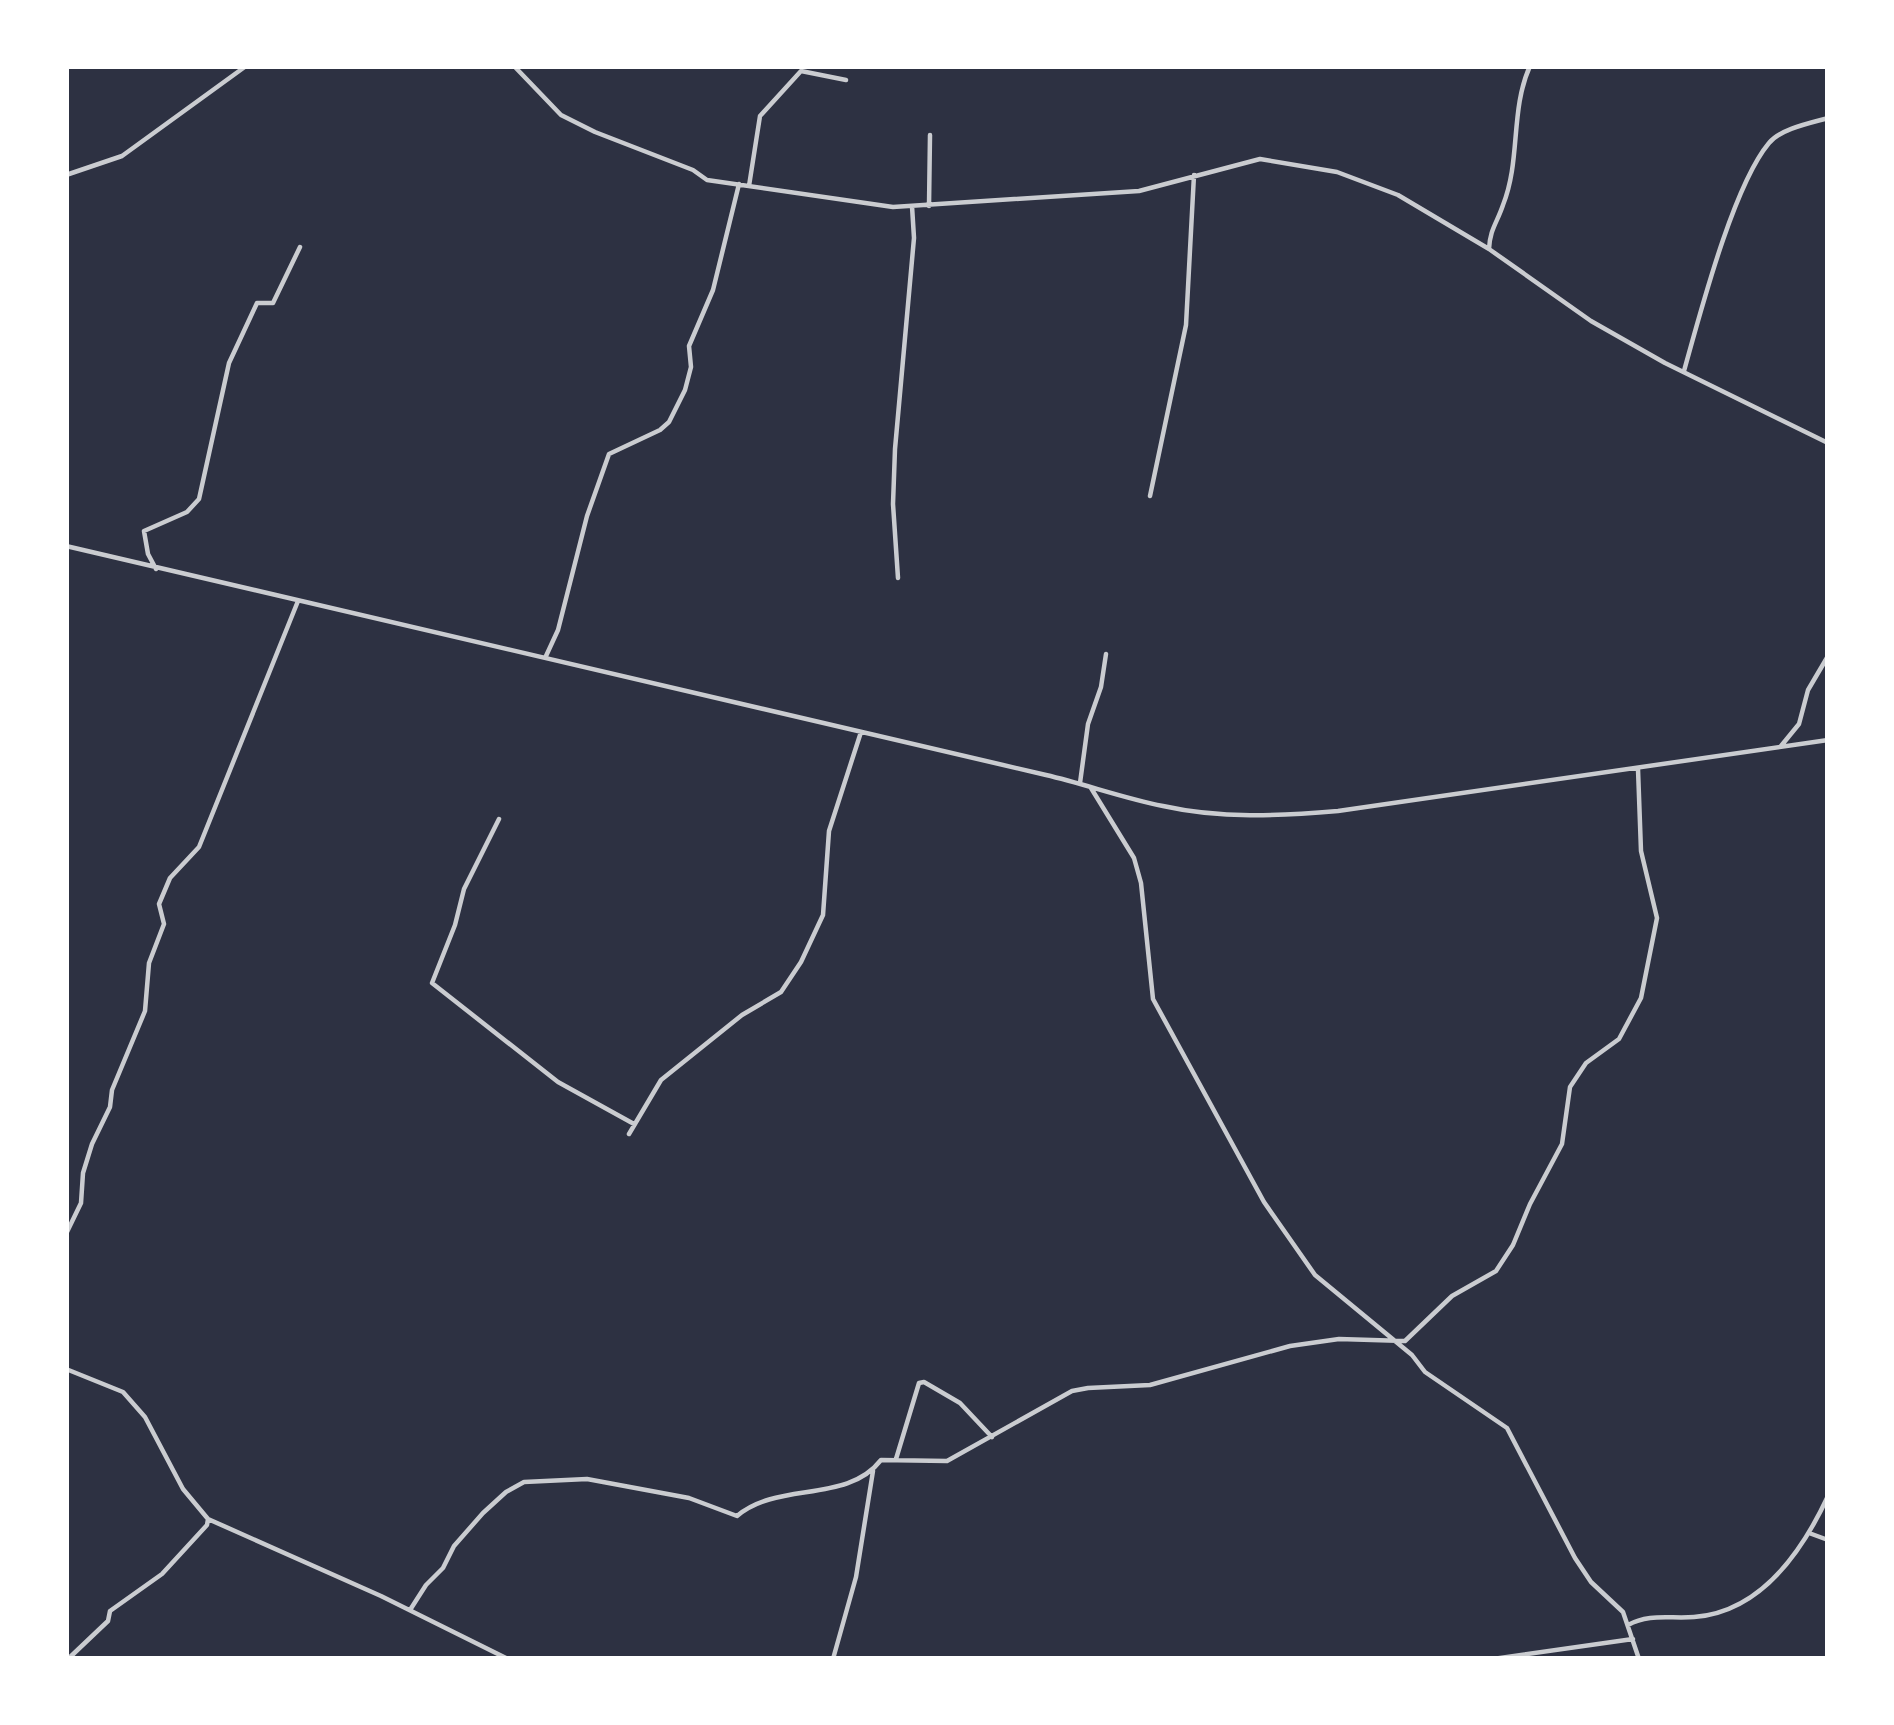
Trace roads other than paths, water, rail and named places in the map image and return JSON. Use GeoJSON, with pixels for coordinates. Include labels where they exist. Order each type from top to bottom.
{"type":"FeatureCollection","features":[{"type":"Feature","properties":{"kind":"street"},"geometry":{"type":"LineString","coordinates":[[66,175],[122,156],[245,66]]}},
{"type":"Feature","properties":{"kind":"street"},"geometry":{"type":"LineString","coordinates":[[514,66],[561,115],[707,180],[749,186],[929,206],[1139,191],[1260,159],[1337,172],[1398,195],[1489,249],[1592,321],[1828,442]]}},
{"type":"Feature","properties":{"kind":"street"},"geometry":{"type":"LineString","coordinates":[[1489,249],[1490,227],[1503,209],[1515,163],[1517,116],[1530,66]]}},
{"type":"Feature","properties":{"kind":"street"},"geometry":{"type":"LineString","coordinates":[[749,186],[760,116],[773,99],[801,71],[845,80]]}},
{"type":"Feature","properties":{"kind":"street"},"geometry":{"type":"LineString","coordinates":[[1684,371],[1751,173],[1771,139],[1828,118]]}},
{"type":"Feature","properties":{"kind":"street"},"geometry":{"type":"LineString","coordinates":[[929,206],[930,135]]}},
{"type":"Feature","properties":{"kind":"street"},"geometry":{"type":"LineString","coordinates":[[1150,496],[1186,325],[1194,176]]}},
{"type":"Feature","properties":{"kind":"street"},"geometry":{"type":"LineString","coordinates":[[546,656],[558,630],[587,516],[609,454],[660,430],[685,390],[692,367],[689,346],[713,290],[739,184]]}},
{"type":"Feature","properties":{"kind":"street"},"geometry":{"type":"LineString","coordinates":[[898,578],[893,504],[914,238],[912,206]]}},
{"type":"Feature","properties":{"kind":"street"},"geometry":{"type":"LineString","coordinates":[[155,569],[144,531],[188,512],[199,499],[216,414],[241,331],[257,303],[273,303],[300,247]]}},
{"type":"Feature","properties":{"kind":"street"},"geometry":{"type":"LineString","coordinates":[[66,546],[546,656],[1165,807],[1264,816],[1338,811],[1828,740]]}},
{"type":"Feature","properties":{"kind":"street"},"geometry":{"type":"LineString","coordinates":[[66,1234],[81,1203],[92,1144],[145,1011],[149,963],[164,924],[159,904],[170,878],[199,847],[298,601]]}},
{"type":"Feature","properties":{"kind":"street"},"geometry":{"type":"LineString","coordinates":[[1080,783],[1088,724],[1106,654]]}},
{"type":"Feature","properties":{"kind":"street"},"geometry":{"type":"LineString","coordinates":[[1780,746],[1799,724],[1808,690],[1828,656]]}},
{"type":"Feature","properties":{"kind":"street"},"geometry":{"type":"LineString","coordinates":[[628,1134],[661,1080],[742,1015],[781,992],[801,962],[824,915],[826,844],[861,732]]}},
{"type":"Feature","properties":{"kind":"street"},"geometry":{"type":"LineString","coordinates":[[832,1659],[856,1577],[873,1471],[881,1460],[947,1461],[1072,1391],[1150,1385],[1290,1346],[1340,1339],[1395,1342],[1418,1333],[1434,1310],[1458,1291],[1487,1279],[1506,1258],[1562,1144],[1570,1087],[1586,1064],[1619,1039],[1641,998],[1658,918],[1641,851],[1638,769]]}},
{"type":"Feature","properties":{"kind":"street"},"geometry":{"type":"LineString","coordinates":[[1089,785],[1134,858],[1141,884],[1150,991],[1264,1202],[1315,1275],[1425,1372],[1511,1433],[1563,1539],[1591,1582],[1619,1608],[1639,1659]]}},
{"type":"Feature","properties":{"kind":"street"},"geometry":{"type":"LineString","coordinates":[[500,819],[464,889],[432,983],[558,1082],[634,1124]]}},
{"type":"Feature","properties":{"kind":"street"},"geometry":{"type":"LineString","coordinates":[[66,1369],[106,1382],[139,1408],[183,1490],[208,1519],[508,1659]]}},
{"type":"Feature","properties":{"kind":"street"},"geometry":{"type":"LineString","coordinates":[[896,1459],[919,1383],[960,1403],[992,1437]]}},
{"type":"Feature","properties":{"kind":"street"},"geometry":{"type":"LineString","coordinates":[[410,1610],[483,1513],[524,1482],[587,1479],[689,1498],[723,1508],[732,1516],[786,1492],[833,1487],[873,1471]]}},
{"type":"Feature","properties":{"kind":"street"},"geometry":{"type":"LineString","coordinates":[[1628,1625],[1655,1617],[1729,1611],[1759,1593],[1809,1533],[1828,1496]]}},
{"type":"Feature","properties":{"kind":"street"},"geometry":{"type":"LineString","coordinates":[[68,1659],[108,1621],[110,1611],[161,1574],[208,1519]]}},
{"type":"Feature","properties":{"kind":"street"},"geometry":{"type":"LineString","coordinates":[[1809,1533],[1828,1540]]}},
{"type":"Feature","properties":{"kind":"street"},"geometry":{"type":"LineString","coordinates":[[1492,1659],[1633,1639]]}}]}
